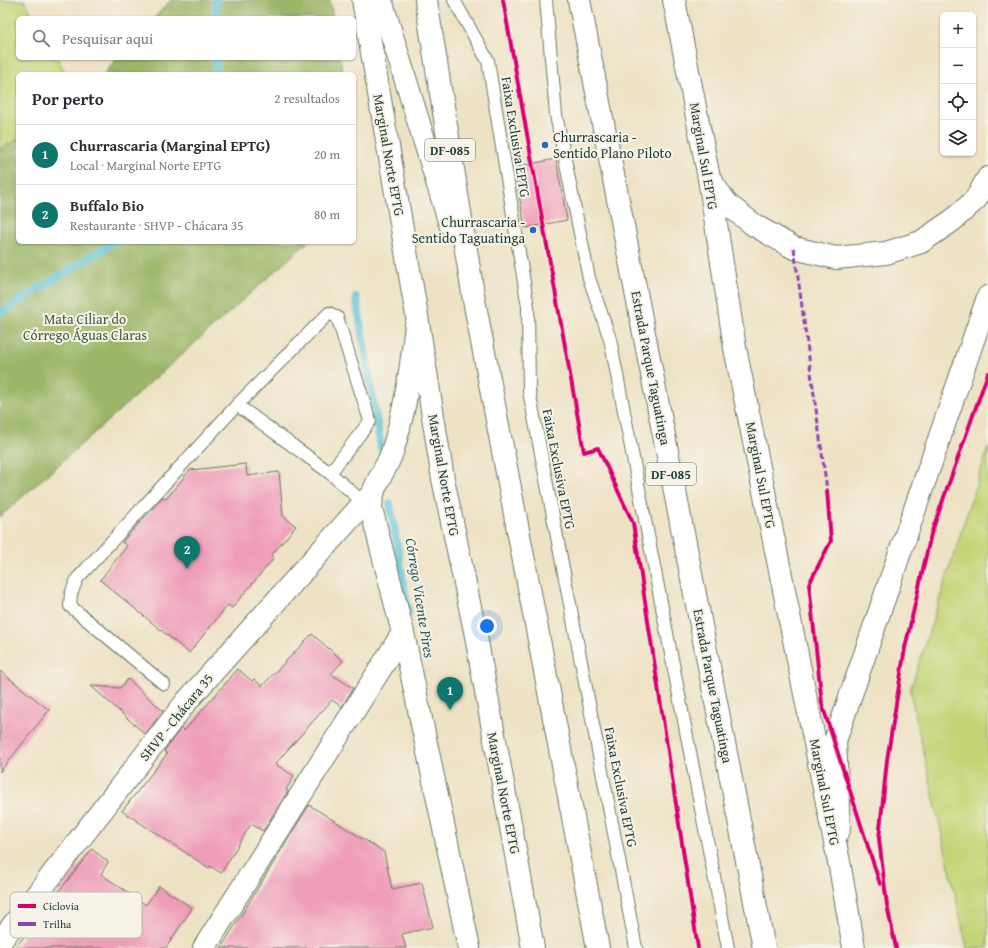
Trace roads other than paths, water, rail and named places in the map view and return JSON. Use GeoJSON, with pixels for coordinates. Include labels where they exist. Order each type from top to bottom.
{"type":"FeatureCollection","features":[{"type":"Feature","properties":{"kind":"main road","name":"Marginal Norte EPTG"},"geometry":{"type":"LineString","coordinates":[[363,0],[418,316],[443,479],[475,631],[533,948]]}},
{"type":"Feature","properties":{"kind":"main road"},"geometry":{"type":"LineString","coordinates":[[381,0],[474,300]]}},
{"type":"Feature","properties":{"kind":"main road","name":"DF-085"},"geometry":{"type":"LineString","coordinates":[[426,0],[474,300],[598,948]]}},
{"type":"Feature","properties":{"kind":"main road","name":"Estrada Parque Taguatinga"},"geometry":{"type":"LineString","coordinates":[[579,0],[764,948]]}},
{"type":"Feature","properties":{"kind":"main road","name":"Marginal Sul EPTG"},"geometry":{"type":"LineString","coordinates":[[674,0],[709,178],[735,348],[840,867],[854,948]]}},
{"type":"Feature","properties":{"kind":"main road"},"geometry":{"type":"LineString","coordinates":[[709,178],[727,204],[754,225],[794,248],[836,258],[886,253],[921,242],[953,220],[976,199],[988,178]]}},
{"type":"Feature","properties":{"kind":"main road"},"geometry":{"type":"LineString","coordinates":[[840,867],[835,741],[988,297]]}},
{"type":"Feature","properties":{"kind":"main road","name":"SHVP - Chácara 35"},"geometry":{"type":"LineString","coordinates":[[39,892],[186,702],[368,499],[393,451],[406,400],[418,316]]}},
{"type":"Feature","properties":{"kind":"main road"},"geometry":{"type":"LineString","coordinates":[[368,499],[403,633],[469,948]]}},
{"type":"Feature","properties":{"kind":"main road"},"geometry":{"type":"LineString","coordinates":[[204,948],[403,633]]}},
{"type":"Feature","properties":{"kind":"main road","name":"SHVP - Chácara 35"},"geometry":{"type":"LineString","coordinates":[[0,942],[10,929]]}},
{"type":"Feature","properties":{"kind":"lane","name":"Faixa Exclusiva EPTG"},"geometry":{"type":"LineString","coordinates":[[454,0],[488,61],[528,307],[529,391],[636,948]]}},
{"type":"Feature","properties":{"kind":"lane"},"geometry":{"type":"LineString","coordinates":[[546,0],[556,115],[589,278],[610,339],[728,948]]}},
{"type":"Feature","properties":{"kind":"lane"},"geometry":{"type":"LineString","coordinates":[[164,684],[70,606],[71,594],[77,579],[237,405],[329,313],[337,317],[370,421],[330,473]]}},
{"type":"Feature","properties":{"kind":"lane"},"geometry":{"type":"LineString","coordinates":[[237,405],[368,499]]}},
{"type":"Feature","properties":{"kind":"waterway"},"geometry":{"type":"LineString","coordinates":[[216,0],[216,16]]}},
{"type":"Feature","properties":{"kind":"waterway"},"geometry":{"type":"LineString","coordinates":[[216,60],[216,72]]}},
{"type":"Feature","properties":{"kind":"waterway"},"geometry":{"type":"LineString","coordinates":[[0,313],[111,244]]}},
{"type":"Feature","properties":{"kind":"waterway","name":"Córrego Vicente Pires"},"geometry":{"type":"LineString","coordinates":[[356,297],[381,448]]}},
{"type":"Feature","properties":{"kind":"waterway","name":"Córrego Vicente Pires"},"geometry":{"type":"LineString","coordinates":[[390,503],[408,613]]}},
{"type":"Feature","properties":{"kind":"place","name":"Churrascaria - Sentido Plano Piloto"},"geometry":{"type":"Point","coordinates":[545,145]}},
{"type":"Feature","properties":{"kind":"place","name":"Churrascaria - Sentido Taguatinga"},"geometry":{"type":"Point","coordinates":[533,230]}},
{"type":"Feature","properties":{"kind":"place","name":"Buffalo Bio"},"geometry":{"type":"Point","coordinates":[187,569]}},
{"type":"Feature","properties":{"kind":"place","name":"Churrascaria (Marginal EPTG)"},"geometry":{"type":"Point","coordinates":[450,710]}},
{"type":"Feature","properties":{"kind":"park label","name":"Mata Ciliar do Córrego Águas Claras"},"geometry":{"type":"Point","coordinates":[85,328]}}]}
